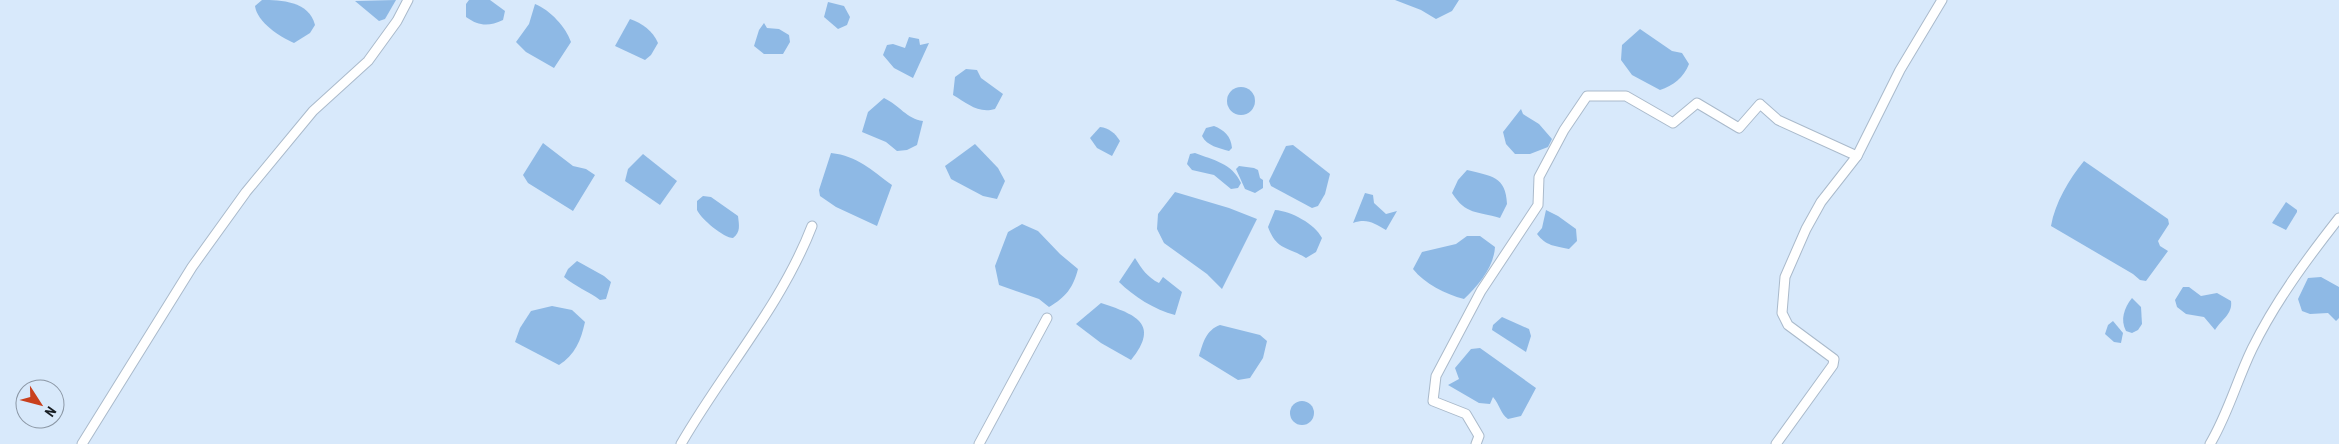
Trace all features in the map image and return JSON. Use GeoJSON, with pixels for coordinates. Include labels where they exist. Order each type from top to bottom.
{"type":"FeatureCollection","features":[{"type":"Feature","properties":{"kind":"street"},"geometry":{"type":"LineString","coordinates":[[82,444],[192,267],[246,192],[313,111],[368,61],[397,21],[408,0]]}},
{"type":"Feature","properties":{"kind":"street"},"geometry":{"type":"LineString","coordinates":[[1776,444],[1833,365],[1834,359],[1788,325],[1782,313],[1785,277],[1806,229],[1822,202],[1857,156],[1900,70],[1942,0]]}},
{"type":"Feature","properties":{"kind":"street"},"geometry":{"type":"LineString","coordinates":[[1476,444],[1480,436],[1466,414],[1433,401],[1436,376],[1481,291],[1538,205],[1539,177],[1564,130],[1587,96],[1626,96],[1673,123],[1697,102],[1739,128],[1760,104],[1778,120],[1857,156]]}},
{"type":"Feature","properties":{"kind":"street"},"geometry":{"type":"LineString","coordinates":[[2210,444],[2222,424],[2252,350],[2276,306],[2306,261],[2339,218]]}},
{"type":"Feature","properties":{"kind":"street"},"geometry":{"type":"LineString","coordinates":[[681,444],[782,288],[803,249],[812,226]]}},
{"type":"Feature","properties":{"kind":"street"},"geometry":{"type":"LineString","coordinates":[[980,444],[1046,318]]}},
{"type":"Feature","properties":{"kind":"water"},"geometry":{"type":"Polygon","coordinates":[[[262,0],[286,2],[301,7],[312,17],[315,25],[310,33],[294,43],[276,33],[260,18],[255,6],[262,0]]]}},
{"type":"Feature","properties":{"kind":"water"},"geometry":{"type":"Polygon","coordinates":[[[396,0],[385,19],[379,21],[355,1],[396,0]]]}},
{"type":"Feature","properties":{"kind":"water"},"geometry":{"type":"Polygon","coordinates":[[[469,0],[490,0],[505,11],[503,20],[493,24],[479,24],[471,20],[466,17],[466,4],[469,0]]]}},
{"type":"Feature","properties":{"kind":"water"},"geometry":{"type":"Polygon","coordinates":[[[1395,0],[1459,0],[1452,11],[1436,19],[1421,10],[1395,0]]]}},
{"type":"Feature","properties":{"kind":"water"},"geometry":{"type":"Polygon","coordinates":[[[828,2],[844,6],[850,17],[847,25],[838,29],[824,17],[828,2]]]}},
{"type":"Feature","properties":{"kind":"water"},"geometry":{"type":"Polygon","coordinates":[[[535,4],[546,10],[557,20],[569,36],[571,42],[554,68],[526,52],[516,42],[529,24],[535,4]]]}},
{"type":"Feature","properties":{"kind":"water"},"geometry":{"type":"Polygon","coordinates":[[[630,19],[647,28],[658,43],[651,55],[645,60],[615,46],[630,19]]]}},
{"type":"Feature","properties":{"kind":"water"},"geometry":{"type":"Polygon","coordinates":[[[764,23],[767,28],[779,29],[789,35],[790,42],[783,54],[764,54],[754,46],[759,30],[764,23]]]}},
{"type":"Feature","properties":{"kind":"water"},"geometry":{"type":"Polygon","coordinates":[[[1640,29],[1672,51],[1682,53],[1689,64],[1681,77],[1660,90],[1632,75],[1621,60],[1622,45],[1640,29]]]}},
{"type":"Feature","properties":{"kind":"water"},"geometry":{"type":"Polygon","coordinates":[[[909,37],[919,39],[920,45],[929,43],[913,78],[894,68],[883,55],[887,45],[893,44],[905,48],[909,37]]]}},
{"type":"Feature","properties":{"kind":"water"},"geometry":{"type":"Polygon","coordinates":[[[966,69],[977,70],[981,78],[1003,94],[995,109],[978,109],[953,95],[955,77],[966,69]]]}},
{"type":"Feature","properties":{"kind":"water"},"geometry":{"type":"Polygon","coordinates":[[[1241,87],[1251,91],[1255,101],[1251,111],[1241,115],[1231,111],[1227,101],[1231,91],[1241,87]]]}},
{"type":"Feature","properties":{"kind":"water"},"geometry":{"type":"Polygon","coordinates":[[[884,98],[912,118],[923,121],[917,145],[907,150],[897,151],[886,142],[862,132],[868,112],[884,98]]]}},
{"type":"Feature","properties":{"kind":"water"},"geometry":{"type":"Polygon","coordinates":[[[1521,109],[1523,114],[1539,124],[1552,139],[1548,147],[1530,154],[1515,154],[1506,144],[1503,132],[1521,109]]]}},
{"type":"Feature","properties":{"kind":"water"},"geometry":{"type":"Polygon","coordinates":[[[1214,126],[1221,129],[1229,137],[1232,148],[1229,151],[1217,148],[1202,136],[1206,128],[1214,126]]]}},
{"type":"Feature","properties":{"kind":"water"},"geometry":{"type":"Polygon","coordinates":[[[1100,127],[1112,131],[1120,141],[1112,156],[1097,148],[1090,138],[1100,127]]]}},
{"type":"Feature","properties":{"kind":"water"},"geometry":{"type":"Polygon","coordinates":[[[543,143],[573,166],[586,169],[595,175],[573,211],[528,183],[523,175],[543,143]]]}},
{"type":"Feature","properties":{"kind":"water"},"geometry":{"type":"Polygon","coordinates":[[[975,144],[998,168],[1005,181],[997,199],[983,196],[951,179],[945,166],[975,144]]]}},
{"type":"Feature","properties":{"kind":"water"},"geometry":{"type":"Polygon","coordinates":[[[1293,145],[1330,174],[1325,194],[1318,206],[1312,208],[1271,186],[1269,181],[1286,146],[1293,145]]]}},
{"type":"Feature","properties":{"kind":"water"},"geometry":{"type":"Polygon","coordinates":[[[831,153],[857,160],[892,185],[877,226],[836,207],[820,196],[819,190],[831,153]]]}},
{"type":"Feature","properties":{"kind":"water"},"geometry":{"type":"Polygon","coordinates":[[[1195,153],[1215,160],[1233,171],[1241,183],[1238,188],[1231,189],[1214,175],[1192,170],[1187,164],[1190,154],[1195,153]]]}},
{"type":"Feature","properties":{"kind":"water"},"geometry":{"type":"Polygon","coordinates":[[[643,154],[677,181],[660,205],[625,181],[628,169],[643,154]]]}},
{"type":"Feature","properties":{"kind":"water"},"geometry":{"type":"Polygon","coordinates":[[[2084,161],[2168,219],[2169,224],[2158,241],[2160,246],[2168,251],[2146,281],[2140,280],[2051,226],[2063,192],[2084,161]]]}},
{"type":"Feature","properties":{"kind":"water"},"geometry":{"type":"Polygon","coordinates":[[[1239,166],[1258,170],[1260,178],[1263,180],[1263,188],[1255,193],[1245,189],[1236,169],[1239,166]]]}},
{"type":"Feature","properties":{"kind":"water"},"geometry":{"type":"Polygon","coordinates":[[[1467,170],[1490,176],[1496,179],[1504,188],[1507,204],[1500,218],[1467,209],[1452,193],[1458,180],[1467,170]]]}},
{"type":"Feature","properties":{"kind":"water"},"geometry":{"type":"Polygon","coordinates":[[[1175,192],[1229,208],[1257,219],[1222,289],[1207,274],[1164,243],[1157,229],[1158,214],[1175,192]]]}},
{"type":"Feature","properties":{"kind":"water"},"geometry":{"type":"Polygon","coordinates":[[[1365,193],[1373,195],[1374,203],[1386,214],[1397,211],[1386,230],[1366,221],[1353,223],[1365,193]]]}},
{"type":"Feature","properties":{"kind":"water"},"geometry":{"type":"Polygon","coordinates":[[[703,196],[711,197],[738,216],[739,225],[736,236],[733,238],[719,232],[699,214],[697,201],[703,196]]]}},
{"type":"Feature","properties":{"kind":"water"},"geometry":{"type":"Polygon","coordinates":[[[2286,202],[2297,212],[2286,230],[2272,223],[2286,202]]]}},
{"type":"Feature","properties":{"kind":"water"},"geometry":{"type":"Polygon","coordinates":[[[1275,210],[1295,216],[1308,223],[1319,233],[1322,238],[1316,252],[1306,258],[1283,247],[1275,240],[1268,227],[1275,210]]]}},
{"type":"Feature","properties":{"kind":"water"},"geometry":{"type":"Polygon","coordinates":[[[1546,210],[1576,229],[1577,241],[1569,249],[1547,243],[1537,234],[1542,228],[1546,210]]]}},
{"type":"Feature","properties":{"kind":"water"},"geometry":{"type":"Polygon","coordinates":[[[1022,224],[1038,231],[1060,254],[1078,269],[1074,282],[1068,291],[1060,300],[1049,307],[1039,299],[999,285],[995,266],[1008,232],[1022,224]]]}},
{"type":"Feature","properties":{"kind":"water"},"geometry":{"type":"Polygon","coordinates":[[[1467,236],[1480,236],[1495,247],[1492,262],[1488,269],[1480,282],[1464,299],[1436,288],[1413,269],[1422,252],[1456,244],[1467,236]]]}},
{"type":"Feature","properties":{"kind":"water"},"geometry":{"type":"Polygon","coordinates":[[[1135,258],[1151,278],[1159,283],[1163,277],[1182,292],[1175,315],[1145,302],[1119,282],[1135,258]]]}},
{"type":"Feature","properties":{"kind":"water"},"geometry":{"type":"Polygon","coordinates":[[[577,261],[611,282],[606,299],[600,300],[564,277],[568,269],[577,261]]]}},
{"type":"Feature","properties":{"kind":"water"},"geometry":{"type":"Polygon","coordinates":[[[2321,277],[2339,287],[2339,318],[2336,321],[2328,313],[2310,314],[2302,311],[2298,299],[2308,278],[2321,277]]]}},
{"type":"Feature","properties":{"kind":"water"},"geometry":{"type":"Polygon","coordinates":[[[2183,287],[2189,287],[2201,296],[2217,293],[2231,301],[2230,310],[2215,330],[2204,317],[2186,314],[2177,307],[2175,300],[2183,287]]]}},
{"type":"Feature","properties":{"kind":"water"},"geometry":{"type":"Polygon","coordinates":[[[2132,298],[2141,307],[2142,324],[2138,330],[2132,333],[2126,331],[2123,318],[2132,298]]]}},
{"type":"Feature","properties":{"kind":"water"},"geometry":{"type":"Polygon","coordinates":[[[1101,303],[1124,311],[1140,322],[1144,337],[1131,360],[1101,343],[1076,324],[1101,303]]]}},
{"type":"Feature","properties":{"kind":"water"},"geometry":{"type":"Polygon","coordinates":[[[552,306],[572,310],[585,322],[582,335],[573,352],[559,365],[515,342],[520,328],[531,311],[552,306]]]}},
{"type":"Feature","properties":{"kind":"water"},"geometry":{"type":"Polygon","coordinates":[[[1502,317],[1529,329],[1531,336],[1526,352],[1492,330],[1493,325],[1502,317]]]}},
{"type":"Feature","properties":{"kind":"water"},"geometry":{"type":"Polygon","coordinates":[[[2113,321],[2123,333],[2121,343],[2114,342],[2105,334],[2108,325],[2113,321]]]}},
{"type":"Feature","properties":{"kind":"water"},"geometry":{"type":"Polygon","coordinates":[[[1220,325],[1260,335],[1267,341],[1263,358],[1250,378],[1238,380],[1199,356],[1208,334],[1220,325]]]}},
{"type":"Feature","properties":{"kind":"water"},"geometry":{"type":"Polygon","coordinates":[[[1480,348],[1536,388],[1521,416],[1508,419],[1493,397],[1490,404],[1479,403],[1448,385],[1459,379],[1455,368],[1471,349],[1480,348]]]}},
{"type":"Feature","properties":{"kind":"water"},"geometry":{"type":"Polygon","coordinates":[[[1302,401],[1310,405],[1314,413],[1310,421],[1302,425],[1294,421],[1290,413],[1294,405],[1302,401]]]}}]}
